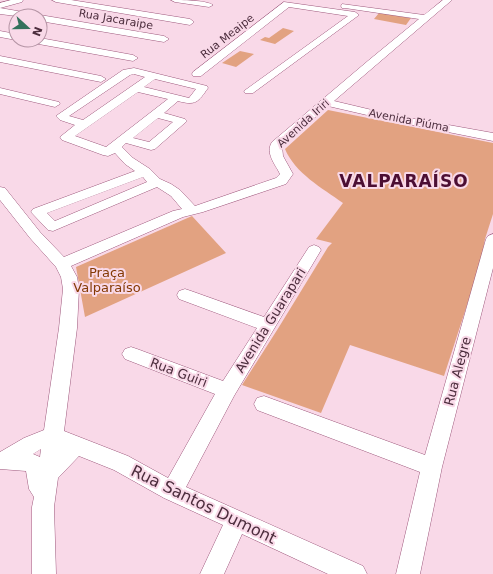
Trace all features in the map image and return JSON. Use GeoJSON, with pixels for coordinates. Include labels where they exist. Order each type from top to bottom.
{"type":"FeatureCollection","features":[{"type":"Feature","properties":{"kind":"street"},"geometry":{"type":"LineString","coordinates":[[0,6],[19,0]]}},
{"type":"Feature","properties":{"kind":"street"},"geometry":{"type":"LineString","coordinates":[[56,0],[190,22]]}},
{"type":"Feature","properties":{"kind":"street"},"geometry":{"type":"LineString","coordinates":[[175,0],[209,5]]}},
{"type":"Feature","properties":{"kind":"street"},"geometry":{"type":"LineString","coordinates":[[249,91],[355,15],[302,0]]}},
{"type":"Feature","properties":{"kind":"street","name":"Avenida Iriri"},"geometry":{"type":"LineString","coordinates":[[62,264],[178,214],[221,202],[274,184],[285,178],[286,174],[274,150],[276,145],[325,102],[448,0]]}},
{"type":"Feature","properties":{"kind":"street","name":"Rua Meaipe"},"geometry":{"type":"LineString","coordinates":[[197,74],[285,5],[320,6]]}},
{"type":"Feature","properties":{"kind":"street"},"geometry":{"type":"LineString","coordinates":[[320,6],[426,18]]}},
{"type":"Feature","properties":{"kind":"street"},"geometry":{"type":"LineString","coordinates":[[228,38],[259,15],[272,16]]}},
{"type":"Feature","properties":{"kind":"street","name":"Rua Jacaraipe"},"geometry":{"type":"LineString","coordinates":[[48,19],[164,39]]}},
{"type":"Feature","properties":{"kind":"street"},"geometry":{"type":"LineString","coordinates":[[340,27],[350,30]]}},
{"type":"Feature","properties":{"kind":"street"},"geometry":{"type":"LineString","coordinates":[[48,43],[133,58]]}},
{"type":"Feature","properties":{"kind":"street"},"geometry":{"type":"LineString","coordinates":[[308,50],[319,54]]}},
{"type":"Feature","properties":{"kind":"street"},"geometry":{"type":"LineString","coordinates":[[0,59],[101,79]]}},
{"type":"Feature","properties":{"kind":"street"},"geometry":{"type":"LineString","coordinates":[[84,124],[62,116],[96,92],[130,71],[203,88],[192,100],[176,98],[136,88]]}},
{"type":"Feature","properties":{"kind":"street"},"geometry":{"type":"LineString","coordinates":[[153,76],[66,137],[115,145],[151,146],[181,122],[181,120],[156,114]]}},
{"type":"Feature","properties":{"kind":"street"},"geometry":{"type":"LineString","coordinates":[[0,91],[56,104]]}},
{"type":"Feature","properties":{"kind":"street"},"geometry":{"type":"LineString","coordinates":[[96,92],[120,99]]}},
{"type":"Feature","properties":{"kind":"street"},"geometry":{"type":"LineString","coordinates":[[115,145],[176,98]]}},
{"type":"Feature","properties":{"kind":"street","name":"Avenida Piúma"},"geometry":{"type":"LineString","coordinates":[[325,102],[393,118],[493,137]]}},
{"type":"Feature","properties":{"kind":"street"},"geometry":{"type":"LineString","coordinates":[[115,145],[129,161],[145,172],[155,182],[172,189],[191,210]]}},
{"type":"Feature","properties":{"kind":"street"},"geometry":{"type":"LineString","coordinates":[[115,145],[129,177]]}},
{"type":"Feature","properties":{"kind":"street"},"geometry":{"type":"LineString","coordinates":[[22,219],[145,172]]}},
{"type":"Feature","properties":{"kind":"street"},"geometry":{"type":"LineString","coordinates":[[35,235],[152,185],[155,182]]}},
{"type":"Feature","properties":{"kind":"street"},"geometry":{"type":"LineString","coordinates":[[0,191],[35,235],[62,264],[69,277],[71,289],[68,328],[44,497],[44,574]]}},
{"type":"Feature","properties":{"kind":"street"},"geometry":{"type":"LineString","coordinates":[[38,212],[53,227]]}},
{"type":"Feature","properties":{"kind":"street","name":"Rua Alegre"},"geometry":{"type":"LineString","coordinates":[[408,574],[432,467],[493,239]]}},
{"type":"Feature","properties":{"kind":"street","name":"Avenida Guarapari"},"geometry":{"type":"LineString","coordinates":[[172,491],[227,391],[314,250]]}},
{"type":"Feature","properties":{"kind":"street"},"geometry":{"type":"LineString","coordinates":[[185,295],[268,325]]}},
{"type":"Feature","properties":{"kind":"street","name":"Rua Guiri"},"geometry":{"type":"LineString","coordinates":[[131,354],[227,391]]}},
{"type":"Feature","properties":{"kind":"street"},"geometry":{"type":"LineString","coordinates":[[264,404],[432,467]]}},
{"type":"Feature","properties":{"kind":"street"},"geometry":{"type":"LineString","coordinates":[[4,462],[31,444],[52,436]]}},
{"type":"Feature","properties":{"kind":"street","name":"Rua Santos Dumont"},"geometry":{"type":"LineString","coordinates":[[52,436],[120,463],[172,491],[355,574]]}},
{"type":"Feature","properties":{"kind":"street"},"geometry":{"type":"LineString","coordinates":[[47,474],[76,445]]}},
{"type":"Feature","properties":{"kind":"street"},"geometry":{"type":"LineString","coordinates":[[4,462],[25,461],[32,463],[36,467],[40,490],[44,497]]}},
{"type":"Feature","properties":{"kind":"street"},"geometry":{"type":"LineString","coordinates":[[212,574],[236,521]]}},
{"type":"Feature","properties":{"kind":"green space"},"geometry":{"type":"Polygon","coordinates":[[[379,13],[411,18],[406,25],[374,19],[379,13]]]}},
{"type":"Feature","properties":{"kind":"green space"},"geometry":{"type":"Polygon","coordinates":[[[283,28],[294,31],[275,44],[260,40],[265,37],[269,38],[283,28]]]}},
{"type":"Feature","properties":{"kind":"green space"},"geometry":{"type":"Polygon","coordinates":[[[240,51],[254,54],[236,67],[222,63],[240,51]]]}},
{"type":"Feature","properties":{"kind":"green space"},"geometry":{"type":"Polygon","coordinates":[[[328,110],[493,143],[493,214],[485,239],[481,262],[444,376],[350,345],[321,413],[242,385],[328,247],[332,243],[316,239],[343,203],[302,173],[285,149],[328,110]]]}},
{"type":"Feature","properties":{"kind":"green space","name":"Praça Valparaíso"},"geometry":{"type":"Polygon","coordinates":[[[192,216],[226,253],[85,317],[76,267],[192,216]]]}},
{"type":"Feature","properties":{"kind":"district","name":"VALPARAÍSO"},"geometry":{"type":"Point","coordinates":[404,181]}}]}
